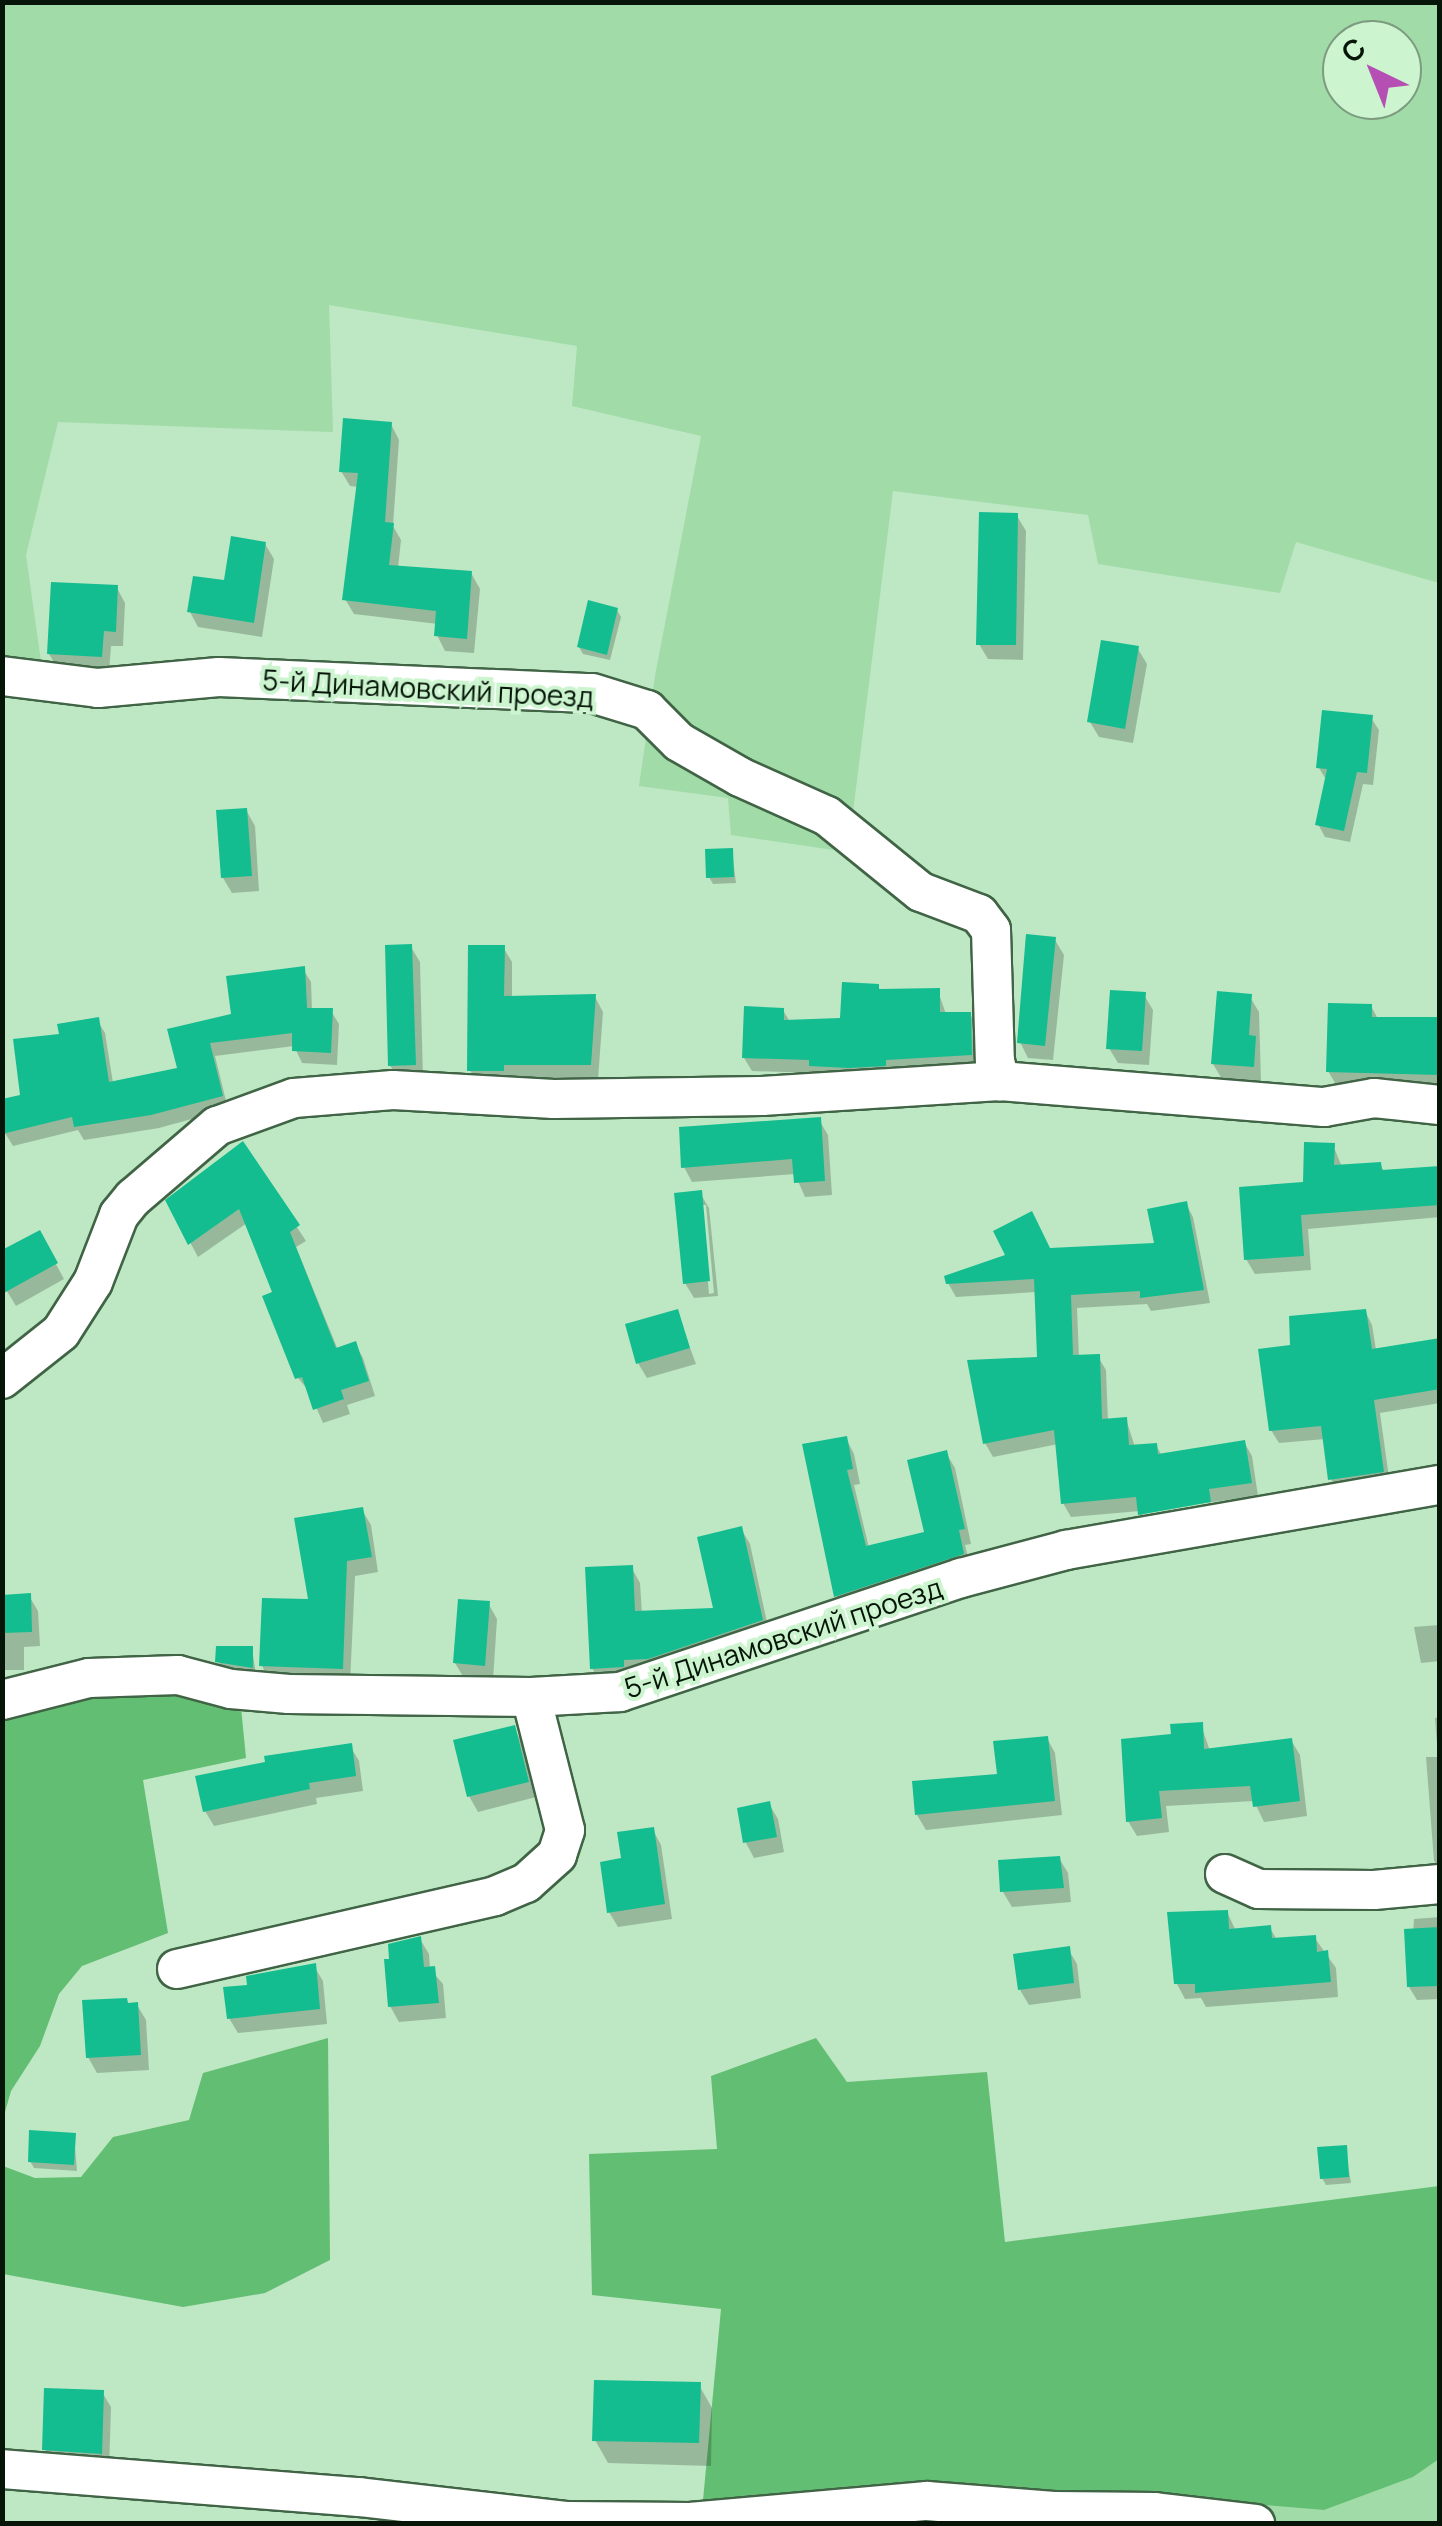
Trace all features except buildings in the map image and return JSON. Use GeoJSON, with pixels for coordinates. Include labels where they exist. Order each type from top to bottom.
{"type":"FeatureCollection","features":[{"type":"Feature","properties":{"kind":"street","name":"5-й Динамовский проезд"},"geometry":{"type":"LineString","coordinates":[[2,676],[98,688],[220,677],[592,692],[647,710],[680,742],[710,760],[827,816],[921,892],[979,914],[991,930],[1000,1081]]}},
{"type":"Feature","properties":{"kind":"street"},"geometry":{"type":"LineString","coordinates":[[2,1379],[60,1332],[93,1282],[119,1214],[133,1198],[217,1126],[263,1107],[328,1093],[392,1090],[554,1099],[762,1096],[1000,1081],[1324,1107],[1374,1098],[1440,1105]]}},
{"type":"Feature","properties":{"kind":"street","name":"5-й Динамовский проезд"},"geometry":{"type":"LineString","coordinates":[[2,1700],[89,1678],[178,1675],[230,1689],[289,1694],[531,1697],[620,1692],[961,1578],[1066,1550],[1440,1486]]}},
{"type":"Feature","properties":{"kind":"street"},"geometry":{"type":"LineString","coordinates":[[177,1969],[495,1896],[526,1883],[558,1855],[565,1830],[531,1697]]}},
{"type":"Feature","properties":{"kind":"street"},"geometry":{"type":"LineString","coordinates":[[1225,1874],[1259,1890],[1374,1890],[1440,1884]]}},
{"type":"Feature","properties":{"kind":"street"},"geometry":{"type":"LineString","coordinates":[[7,2471],[358,2497],[568,2521],[690,2522],[926,2501],[1054,2511],[1155,2512],[1255,2524]]}},
{"type":"Feature","properties":{"kind":"green space"},"geometry":{"type":"Polygon","coordinates":[[[3,3],[1439,3],[1439,583],[1296,542],[1280,593],[1098,564],[1088,515],[893,491],[848,852],[731,835],[728,798],[639,786],[655,676],[701,436],[572,406],[577,346],[329,305],[333,432],[58,422],[26,555],[41,662],[3,673],[3,3]]]}},
{"type":"Feature","properties":{"kind":"green space"},"geometry":{"type":"Polygon","coordinates":[[[94,1688],[240,1697],[246,1758],[143,1780],[168,1933],[82,1966],[59,1994],[40,2046],[11,2091],[3,2119],[3,1708],[94,1688]]]}},
{"type":"Feature","properties":{"kind":"green space"},"geometry":{"type":"Polygon","coordinates":[[[328,2038],[330,2260],[265,2293],[183,2307],[3,2274],[3,2166],[35,2178],[81,2177],[113,2137],[189,2120],[203,2073],[328,2038]]]}},
{"type":"Feature","properties":{"kind":"green space"},"geometry":{"type":"Polygon","coordinates":[[[816,2038],[847,2082],[987,2072],[1005,2242],[1439,2186],[1439,2459],[1413,2477],[1324,2510],[1110,2492],[702,2511],[721,2309],[592,2295],[589,2154],[717,2149],[711,2076],[816,2038]]]}},
{"type":"Feature","properties":{"kind":"green space"},"geometry":{"type":"Polygon","coordinates":[[[1439,2459],[1439,2523],[701,2524],[1110,2492],[1324,2510],[1413,2477],[1439,2459]]]}}]}
